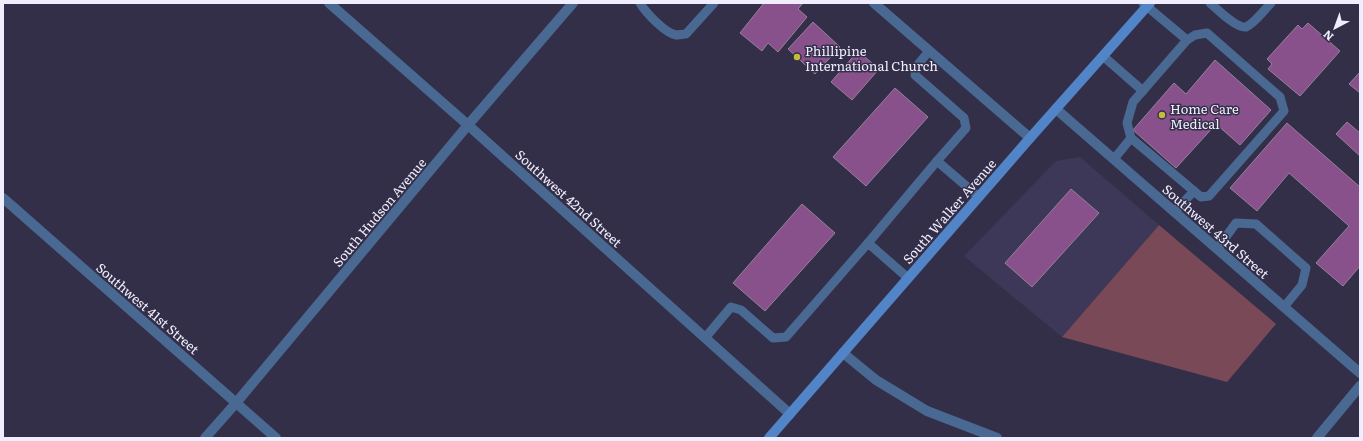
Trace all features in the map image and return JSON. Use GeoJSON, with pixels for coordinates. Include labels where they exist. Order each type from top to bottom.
{"type":"FeatureCollection","features":[{"type":"Feature","properties":{"kind":"main road","name":"South Walker Avenue"},"geometry":{"type":"LineString","coordinates":[[769,438],[1147,4]]}},
{"type":"Feature","properties":{"kind":"street","name":"Southwest 42nd Street"},"geometry":{"type":"LineString","coordinates":[[329,3],[468,125],[790,414]]}},
{"type":"Feature","properties":{"kind":"street","name":"South Hudson Avenue"},"geometry":{"type":"LineString","coordinates":[[205,438],[236,403],[468,125],[573,3]]}},
{"type":"Feature","properties":{"kind":"street"},"geometry":{"type":"LineString","coordinates":[[874,3],[1030,138]]}},
{"type":"Feature","properties":{"kind":"street","name":"Southwest 43rd Street"},"geometry":{"type":"LineString","coordinates":[[1056,109],[1360,373]]}},
{"type":"Feature","properties":{"kind":"street","name":"Southwest 41st Street"},"geometry":{"type":"LineString","coordinates":[[3,198],[276,438]]}},
{"type":"Feature","properties":{"kind":"street"},"geometry":{"type":"LineString","coordinates":[[843,354],[876,380],[926,411],[997,438]]}},
{"type":"Feature","properties":{"kind":"street"},"geometry":{"type":"LineString","coordinates":[[1317,438],[1360,386]]}},
{"type":"Feature","properties":{"kind":"lane"},"geometry":{"type":"LineString","coordinates":[[640,3],[645,11],[668,32],[676,35],[686,34],[714,3]]}},
{"type":"Feature","properties":{"kind":"lane"},"geometry":{"type":"LineString","coordinates":[[1210,3],[1239,26],[1246,27],[1254,22],[1271,3]]}},
{"type":"Feature","properties":{"kind":"lane"},"geometry":{"type":"LineString","coordinates":[[1147,4],[1187,40]]}},
{"type":"Feature","properties":{"kind":"lane"},"geometry":{"type":"LineString","coordinates":[[1206,34],[1280,97],[1284,111],[1209,196],[1201,197],[1131,138],[1127,123],[1133,102],[1187,40],[1195,35],[1206,34]]}},
{"type":"Feature","properties":{"kind":"lane"},"geometry":{"type":"LineString","coordinates":[[705,338],[731,307],[741,310],[773,338],[786,337],[868,244],[966,128],[964,118],[915,75],[916,67],[929,51]]}},
{"type":"Feature","properties":{"kind":"lane"},"geometry":{"type":"LineString","coordinates":[[1103,56],[1143,91]]}},
{"type":"Feature","properties":{"kind":"lane"},"geometry":{"type":"LineString","coordinates":[[1114,160],[1131,138]]}},
{"type":"Feature","properties":{"kind":"lane"},"geometry":{"type":"LineString","coordinates":[[937,161],[979,197]]}},
{"type":"Feature","properties":{"kind":"lane"},"geometry":{"type":"LineString","coordinates":[[1174,212],[1194,191]]}},
{"type":"Feature","properties":{"kind":"lane"},"geometry":{"type":"LineString","coordinates":[[1217,249],[1236,224],[1256,224],[1306,268],[1302,285],[1284,307]]}},
{"type":"Feature","properties":{"kind":"lane"},"geometry":{"type":"LineString","coordinates":[[868,244],[908,278]]}},
{"type":"Feature","properties":{"kind":"shaded area"},"geometry":{"type":"Polygon","coordinates":[[[1080,157],[1159,225],[1062,337],[964,256],[1056,161],[1080,157]]]}},
{"type":"Feature","properties":{"kind":"shaded area"},"geometry":{"type":"Polygon","coordinates":[[[1159,225],[1276,324],[1227,382],[1062,337],[1159,225]]]}},
{"type":"Feature","properties":{"kind":"building"},"geometry":{"type":"Polygon","coordinates":[[[764,3],[803,3],[798,9],[807,17],[778,52],[768,43],[762,51],[740,33],[764,3]]]}},
{"type":"Feature","properties":{"kind":"building"},"geometry":{"type":"Polygon","coordinates":[[[813,22],[840,47],[815,74],[788,49],[813,22]]]}},
{"type":"Feature","properties":{"kind":"building"},"geometry":{"type":"Polygon","coordinates":[[[1308,23],[1340,51],[1300,96],[1268,69],[1272,64],[1267,59],[1298,25],[1302,29],[1308,23]]]}},
{"type":"Feature","properties":{"kind":"building"},"geometry":{"type":"Polygon","coordinates":[[[858,51],[879,69],[852,100],[831,82],[858,51]]]}},
{"type":"Feature","properties":{"kind":"building"},"geometry":{"type":"Polygon","coordinates":[[[1215,60],[1271,110],[1240,145],[1216,124],[1176,168],[1133,130],[1174,83],[1186,94],[1215,60]]]}},
{"type":"Feature","properties":{"kind":"building"},"geometry":{"type":"Polygon","coordinates":[[[1360,72],[1360,93],[1349,84],[1360,72]]]}},
{"type":"Feature","properties":{"kind":"building"},"geometry":{"type":"Polygon","coordinates":[[[895,88],[928,117],[866,186],[833,157],[895,88]]]}},
{"type":"Feature","properties":{"kind":"building"},"geometry":{"type":"Polygon","coordinates":[[[1347,122],[1360,133],[1360,156],[1336,134],[1347,122]]]}},
{"type":"Feature","properties":{"kind":"building"},"geometry":{"type":"Polygon","coordinates":[[[1287,123],[1360,187],[1360,266],[1343,286],[1316,263],[1349,226],[1289,173],[1257,211],[1230,188],[1287,123]]]}},
{"type":"Feature","properties":{"kind":"building"},"geometry":{"type":"Polygon","coordinates":[[[1071,189],[1099,213],[1032,287],[1005,263],[1071,189]]]}},
{"type":"Feature","properties":{"kind":"building"},"geometry":{"type":"Polygon","coordinates":[[[802,204],[835,233],[765,311],[733,283],[802,204]]]}},
{"type":"Feature","properties":{"kind":"place","name":"Phillipine International Church"},"geometry":{"type":"Point","coordinates":[797,57]}},
{"type":"Feature","properties":{"kind":"place","name":"Home Care Medical"},"geometry":{"type":"Point","coordinates":[1162,115]}}]}
